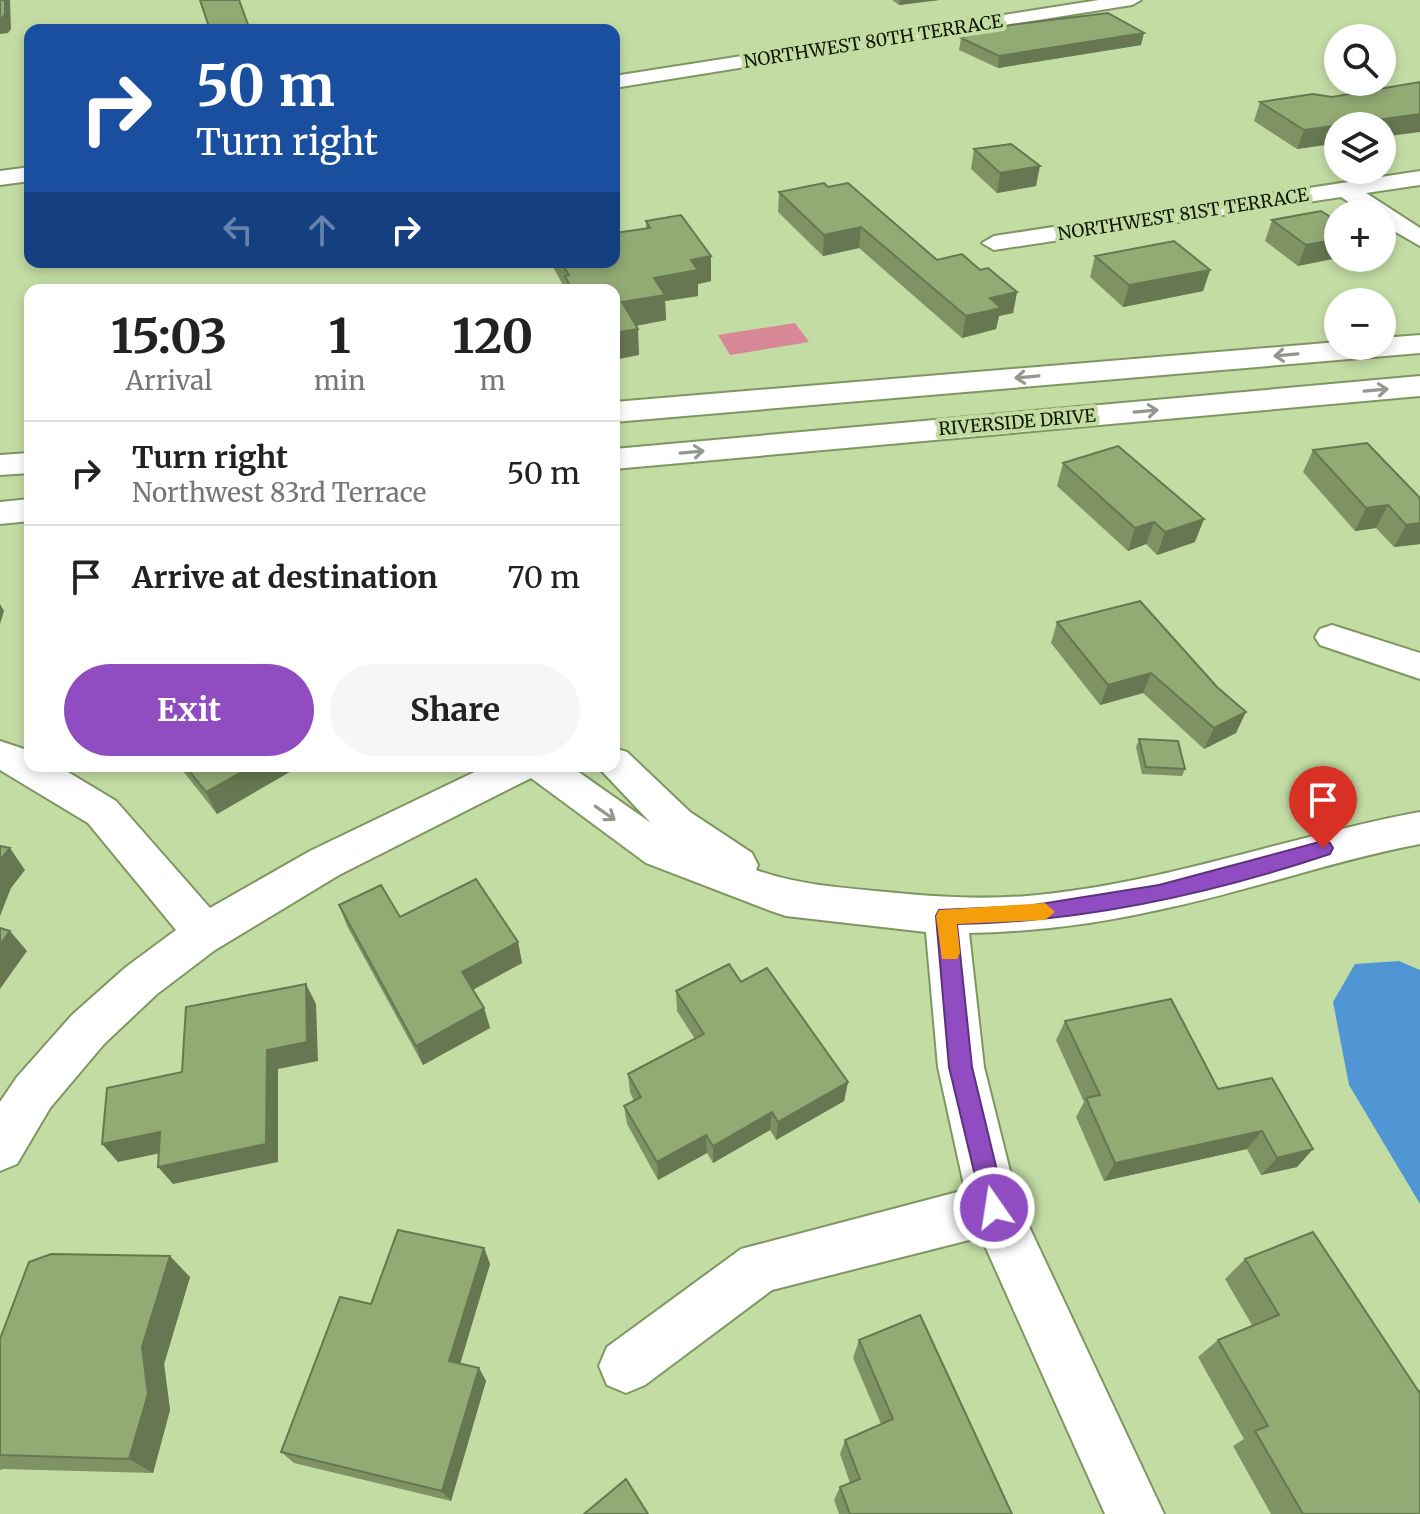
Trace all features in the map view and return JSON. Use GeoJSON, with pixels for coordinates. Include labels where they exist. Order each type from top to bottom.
{"type":"FeatureCollection","features":[{"type":"Feature","properties":{"kind":"street","name":"NORTHWEST 80TH TERRACE"},"geometry":{"type":"LineString","coordinates":[[620,81],[1132,0]]}},
{"type":"Feature","properties":{"kind":"street"},"geometry":{"type":"LineString","coordinates":[[0,178],[24,175]]}},
{"type":"Feature","properties":{"kind":"street","name":"NORTHWEST 81ST TERRACE"},"geometry":{"type":"LineString","coordinates":[[994,243],[1420,178]]}},
{"type":"Feature","properties":{"kind":"street"},"geometry":{"type":"LineString","coordinates":[[1346,190],[1420,239]]}},
{"type":"Feature","properties":{"kind":"street","name":"RIVERSIDE DRIVE"},"geometry":{"type":"LineString","coordinates":[[620,411],[1420,344]]}},
{"type":"Feature","properties":{"kind":"street","name":"RIVERSIDE DRIVE"},"geometry":{"type":"LineString","coordinates":[[620,458],[1420,386]]}},
{"type":"Feature","properties":{"kind":"street"},"geometry":{"type":"LineString","coordinates":[[0,465],[24,463]]}},
{"type":"Feature","properties":{"kind":"street"},"geometry":{"type":"LineString","coordinates":[[0,513],[24,511]]}},
{"type":"Feature","properties":{"kind":"street"},"geometry":{"type":"LineString","coordinates":[[1332,637],[1420,666]]}},
{"type":"Feature","properties":{"kind":"street"},"geometry":{"type":"LineString","coordinates":[[0,755],[24,764]]}},
{"type":"Feature","properties":{"kind":"street"},"geometry":{"type":"LineString","coordinates":[[620,768],[676,823],[786,899]]}},
{"type":"Feature","properties":{"kind":"street"},"geometry":{"type":"LineString","coordinates":[[38,772],[102,812],[204,932]]}},
{"type":"Feature","properties":{"kind":"street"},"geometry":{"type":"LineString","coordinates":[[0,1147],[38,1085],[117,1001],[204,932],[267,891],[510,772]]}},
{"type":"Feature","properties":{"kind":"street"},"geometry":{"type":"LineString","coordinates":[[550,772],[660,851],[786,899],[946,916],[1028,914],[1159,893],[1351,841],[1420,828]]}},
{"type":"Feature","properties":{"kind":"street"},"geometry":{"type":"LineString","coordinates":[[946,916],[961,1067],[994,1208],[1135,1514]]}},
{"type":"Feature","properties":{"kind":"street"},"geometry":{"type":"LineString","coordinates":[[626,1366],[759,1267],[994,1208]]}},
{"type":"Feature","properties":{"kind":"shaded area"},"geometry":{"type":"Polygon","coordinates":[[[795,323],[809,342],[730,355],[718,335],[795,323]]]}},
{"type":"Feature","properties":{"kind":"water"},"geometry":{"type":"Polygon","coordinates":[[[1399,961],[1420,970],[1420,1204],[1349,1085],[1333,1002],[1355,964],[1399,961]]]}},
{"type":"Feature","properties":{"kind":"building"},"geometry":{"type":"Polygon","coordinates":[[[0,0],[5,0],[2,18],[0,18],[0,0]]]}},
{"type":"Feature","properties":{"kind":"building"},"geometry":{"type":"Polygon","coordinates":[[[200,0],[239,0],[248,24],[208,24],[200,0]]]}},
{"type":"Feature","properties":{"kind":"building"},"geometry":{"type":"Polygon","coordinates":[[[1108,13],[1144,33],[999,56],[961,38],[1010,25],[1108,13]]]}},
{"type":"Feature","properties":{"kind":"building"},"geometry":{"type":"Polygon","coordinates":[[[1420,82],[1420,114],[1396,117],[1396,112],[1324,112],[1324,127],[1304,130],[1260,102],[1313,94],[1332,97],[1396,96],[1396,86],[1420,82]]]}},
{"type":"Feature","properties":{"kind":"building"},"geometry":{"type":"Polygon","coordinates":[[[1011,144],[1040,166],[1000,173],[974,149],[1011,144]]]}},
{"type":"Feature","properties":{"kind":"building"},"geometry":{"type":"Polygon","coordinates":[[[824,183],[828,187],[848,183],[937,260],[962,254],[980,270],[988,268],[1017,292],[990,298],[1001,308],[966,316],[861,227],[824,235],[779,192],[824,183]]]}},
{"type":"Feature","properties":{"kind":"building"},"geometry":{"type":"Polygon","coordinates":[[[1321,211],[1324,213],[1324,242],[1306,245],[1272,220],[1321,211]]]}},
{"type":"Feature","properties":{"kind":"building"},"geometry":{"type":"Polygon","coordinates":[[[681,215],[711,256],[691,260],[698,270],[654,278],[665,295],[622,302],[638,329],[620,332],[620,284],[569,284],[565,268],[620,268],[620,232],[650,228],[646,221],[681,215]]]}},
{"type":"Feature","properties":{"kind":"building"},"geometry":{"type":"Polygon","coordinates":[[[1174,241],[1210,270],[1129,285],[1095,256],[1174,241]]]}},
{"type":"Feature","properties":{"kind":"building"},"geometry":{"type":"Polygon","coordinates":[[[1367,443],[1420,498],[1420,523],[1406,525],[1388,505],[1366,508],[1313,450],[1367,443]]]}},
{"type":"Feature","properties":{"kind":"building"},"geometry":{"type":"Polygon","coordinates":[[[1118,446],[1204,519],[1165,532],[1154,522],[1135,528],[1063,463],[1118,446]]]}},
{"type":"Feature","properties":{"kind":"building"},"geometry":{"type":"Polygon","coordinates":[[[1140,601],[1217,687],[1246,712],[1214,728],[1151,673],[1108,685],[1057,622],[1140,601]]]}},
{"type":"Feature","properties":{"kind":"building"},"geometry":{"type":"Polygon","coordinates":[[[1139,739],[1178,741],[1185,769],[1146,767],[1139,739]]]}},
{"type":"Feature","properties":{"kind":"building"},"geometry":{"type":"Polygon","coordinates":[[[190,772],[241,772],[206,792],[190,772]]]}},
{"type":"Feature","properties":{"kind":"building"},"geometry":{"type":"Polygon","coordinates":[[[0,846],[10,848],[0,860],[0,846]]]}},
{"type":"Feature","properties":{"kind":"building"},"geometry":{"type":"Polygon","coordinates":[[[476,879],[518,942],[462,972],[484,1008],[416,1046],[339,905],[381,885],[400,917],[476,879]]]}},
{"type":"Feature","properties":{"kind":"building"},"geometry":{"type":"Polygon","coordinates":[[[0,928],[10,931],[0,945],[0,928]]]}},
{"type":"Feature","properties":{"kind":"building"},"geometry":{"type":"Polygon","coordinates":[[[729,964],[741,982],[767,968],[848,1082],[778,1122],[772,1112],[713,1146],[706,1135],[657,1162],[624,1106],[641,1097],[628,1074],[704,1034],[676,991],[729,964]]]}},
{"type":"Feature","properties":{"kind":"building"},"geometry":{"type":"Polygon","coordinates":[[[306,984],[307,1042],[267,1050],[266,1144],[158,1167],[160,1132],[102,1144],[107,1088],[182,1072],[186,1007],[306,984]]]}},
{"type":"Feature","properties":{"kind":"building"},"geometry":{"type":"Polygon","coordinates":[[[1171,999],[1218,1089],[1272,1078],[1313,1149],[1277,1158],[1262,1131],[1115,1163],[1086,1098],[1100,1095],[1065,1021],[1171,999]]]}},
{"type":"Feature","properties":{"kind":"building"},"geometry":{"type":"Polygon","coordinates":[[[398,1230],[484,1248],[449,1361],[479,1368],[442,1491],[281,1452],[340,1297],[371,1304],[398,1230]]]}},
{"type":"Feature","properties":{"kind":"building"},"geometry":{"type":"Polygon","coordinates":[[[1313,1232],[1420,1391],[1420,1514],[1303,1514],[1255,1431],[1268,1426],[1218,1340],[1279,1315],[1245,1259],[1313,1232]]]}},
{"type":"Feature","properties":{"kind":"building"},"geometry":{"type":"Polygon","coordinates":[[[51,1254],[170,1256],[142,1347],[148,1394],[129,1459],[0,1455],[0,1339],[29,1262],[51,1254]]]}},
{"type":"Feature","properties":{"kind":"building"},"geometry":{"type":"Polygon","coordinates":[[[920,1315],[1012,1514],[850,1514],[840,1487],[860,1479],[845,1440],[893,1419],[859,1340],[920,1315]]]}},
{"type":"Feature","properties":{"kind":"building"},"geometry":{"type":"Polygon","coordinates":[[[626,1479],[648,1514],[584,1514],[626,1479]]]}},
{"type":"Feature","properties":{"kind":"slow traffic"},"geometry":{"type":"LineString","coordinates":[[949,953],[946,916],[1045,912]]}},
{"type":"Feature","properties":{"kind":"route"},"geometry":{"type":"LineString","coordinates":[[994,1208],[961,1067],[946,916],[1028,914],[1159,893],[1323,848]]}}]}
